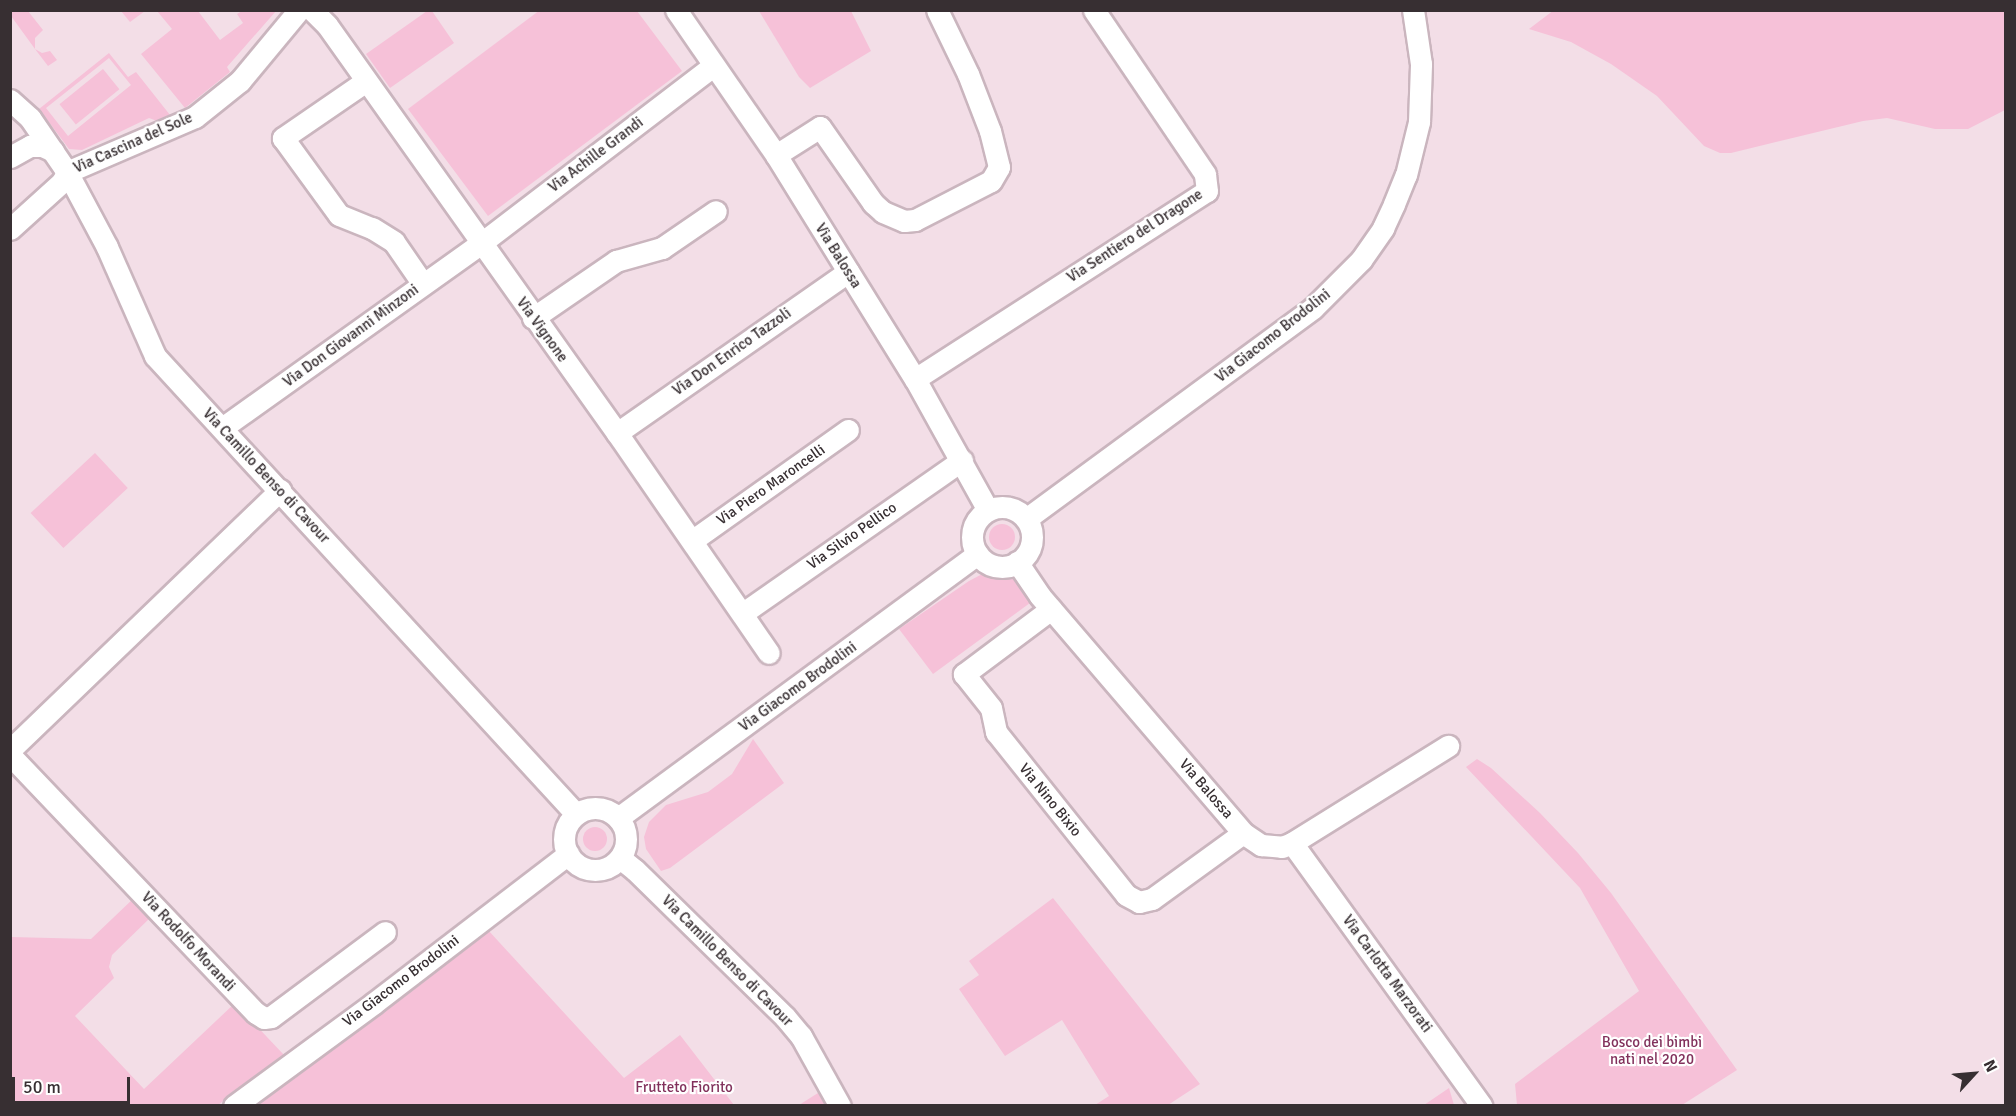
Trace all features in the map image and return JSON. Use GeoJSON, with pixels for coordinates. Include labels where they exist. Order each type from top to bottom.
{"type":"FeatureCollection","features":[{"type":"Feature","properties":{"kind":"street","name":"Via Cascina del Sole"},"geometry":{"type":"LineString","coordinates":[[67,172],[195,117],[240,81],[299,10]]}},
{"type":"Feature","properties":{"kind":"street","name":"Via Vignone"},"geometry":{"type":"LineString","coordinates":[[312,10],[327,25],[480,244],[617,433],[769,653]]}},
{"type":"Feature","properties":{"kind":"street","name":"Via Balossa"},"geometry":{"type":"LineString","coordinates":[[676,10],[712,66],[776,155],[915,379],[988,510]]}},
{"type":"Feature","properties":{"kind":"street"},"geometry":{"type":"LineString","coordinates":[[776,155],[820,127],[873,203],[893,218],[904,221],[915,220],[991,181],[999,167],[990,130],[968,74],[937,10]]}},
{"type":"Feature","properties":{"kind":"street","name":"Via Sentiero del Dragone"},"geometry":{"type":"LineString","coordinates":[[915,379],[1207,191],[1205,174],[1094,10]]}},
{"type":"Feature","properties":{"kind":"street","name":"Via Giacomo Brodolini"},"geometry":{"type":"LineString","coordinates":[[1026,519],[1313,308],[1361,260],[1383,228],[1394,204],[1406,175],[1419,122],[1421,64],[1413,10]]}},
{"type":"Feature","properties":{"kind":"street","name":"Via Achille Grandi"},"geometry":{"type":"LineString","coordinates":[[480,244],[712,66]]}},
{"type":"Feature","properties":{"kind":"street"},"geometry":{"type":"LineString","coordinates":[[366,81],[283,138],[339,215],[372,228],[394,242],[423,284]]}},
{"type":"Feature","properties":{"kind":"street","name":"Via Camillo Benso di Cavour"},"geometry":{"type":"LineString","coordinates":[[10,100],[30,118],[67,172],[107,247],[152,351],[576,814]]}},
{"type":"Feature","properties":{"kind":"street"},"geometry":{"type":"LineString","coordinates":[[10,157],[30,146],[42,146],[53,151]]}},
{"type":"Feature","properties":{"kind":"street"},"geometry":{"type":"LineString","coordinates":[[10,229],[62,182],[67,172]]}},
{"type":"Feature","properties":{"kind":"street"},"geometry":{"type":"LineString","coordinates":[[533,318],[616,261],[662,248],[716,211]]}},
{"type":"Feature","properties":{"kind":"street","name":"Via Don Giovanni Minzoni"},"geometry":{"type":"LineString","coordinates":[[222,428],[480,244]]}},
{"type":"Feature","properties":{"kind":"street","name":"Via Don Enrico Tazzoli"},"geometry":{"type":"LineString","coordinates":[[617,433],[848,272]]}},
{"type":"Feature","properties":{"kind":"street","name":"Via Piero Maroncelli"},"geometry":{"type":"LineString","coordinates":[[693,540],[848,430]]}},
{"type":"Feature","properties":{"kind":"street","name":"Via Silvio Pellico"},"geometry":{"type":"LineString","coordinates":[[743,613],[962,460]]}},
{"type":"Feature","properties":{"kind":"street","name":"Via Rodolfo Morandi"},"geometry":{"type":"LineString","coordinates":[[280,490],[10,753],[247,1004],[264,1018],[271,1017],[386,932]]}},
{"type":"Feature","properties":{"kind":"street"},"geometry":{"type":"LineString","coordinates":[[1004,507],[1020,513],[1026,519],[1032,534],[1031,543],[1028,551],[1017,562],[997,566],[978,554],[974,547],[973,530],[976,522],[988,510],[1004,507]]}},
{"type":"Feature","properties":{"kind":"street","name":"Via Giacomo Brodolini"},"geometry":{"type":"LineString","coordinates":[[618,818],[978,554]]}},
{"type":"Feature","properties":{"kind":"street","name":"Via Balossa"},"geometry":{"type":"LineString","coordinates":[[1017,562],[1051,609],[1243,833],[1267,847],[1282,847],[1292,843],[1448,746]]}},
{"type":"Feature","properties":{"kind":"street","name":"Via Nino Bixio"},"geometry":{"type":"LineString","coordinates":[[1051,609],[964,674],[991,708],[996,732],[1126,896],[1139,902],[1152,899],[1243,833]]}},
{"type":"Feature","properties":{"kind":"street"},"geometry":{"type":"LineString","coordinates":[[598,808],[618,818],[626,842],[620,858],[606,868],[597,870],[580,866],[568,854],[564,837],[570,820],[576,814],[598,808]]}},
{"type":"Feature","properties":{"kind":"street","name":"Via Carlotta Marzorati"},"geometry":{"type":"LineString","coordinates":[[1292,843],[1482,1106]]}},
{"type":"Feature","properties":{"kind":"street","name":"Via Giacomo Brodolini"},"geometry":{"type":"LineString","coordinates":[[234,1106],[374,1003],[568,854]]}},
{"type":"Feature","properties":{"kind":"street","name":"Via Camillo Benso di Cavour"},"geometry":{"type":"LineString","coordinates":[[620,858],[789,1021],[811,1053],[840,1106]]}},
{"type":"Feature","properties":{"kind":"green space"},"geometry":{"type":"Polygon","coordinates":[[[11,10],[28,11],[43,30],[35,38],[35,49],[11,16],[11,10]]]}},
{"type":"Feature","properties":{"kind":"green space"},"geometry":{"type":"Polygon","coordinates":[[[540,10],[637,11],[682,71],[488,216],[408,109],[540,10]]]}},
{"type":"Feature","properties":{"kind":"green space"},"geometry":{"type":"Polygon","coordinates":[[[1554,10],[2005,11],[2005,110],[1968,129],[1935,129],[1887,118],[1863,121],[1731,153],[1720,153],[1704,146],[1657,96],[1611,64],[1571,42],[1529,29],[1554,10]]]}},
{"type":"Feature","properties":{"kind":"green space"},"geometry":{"type":"Polygon","coordinates":[[[121,11],[145,11],[130,22],[121,11]]]}},
{"type":"Feature","properties":{"kind":"green space"},"geometry":{"type":"Polygon","coordinates":[[[157,11],[198,11],[220,40],[243,23],[237,14],[242,11],[276,11],[227,67],[230,72],[185,108],[141,54],[172,29],[157,11]]]}},
{"type":"Feature","properties":{"kind":"green space"},"geometry":{"type":"Polygon","coordinates":[[[427,11],[432,11],[454,43],[390,88],[366,54],[427,11]]]}},
{"type":"Feature","properties":{"kind":"green space"},"geometry":{"type":"Polygon","coordinates":[[[759,11],[851,11],[871,51],[810,88],[799,77],[759,11]]]}},
{"type":"Feature","properties":{"kind":"green space"},"geometry":{"type":"Polygon","coordinates":[[[35,49],[42,53],[50,51],[57,60],[48,66],[35,49]]]}},
{"type":"Feature","properties":{"kind":"green space"},"geometry":{"type":"Polygon","coordinates":[[[109,53],[128,77],[136,72],[170,115],[157,121],[149,118],[82,150],[69,149],[39,109],[109,53]],[[109,58],[46,108],[68,136],[131,85],[109,58]]]}},
{"type":"Feature","properties":{"kind":"green space"},"geometry":{"type":"Polygon","coordinates":[[[103,69],[119,89],[76,124],[59,104],[103,69]]]}},
{"type":"Feature","properties":{"kind":"green space"},"geometry":{"type":"Polygon","coordinates":[[[95,453],[128,488],[63,548],[31,513],[95,453]]]}},
{"type":"Feature","properties":{"kind":"green space"},"geometry":{"type":"Polygon","coordinates":[[[1002,524],[1011,528],[1015,537],[1011,546],[1002,550],[993,546],[989,537],[993,528],[1002,524]]]}},
{"type":"Feature","properties":{"kind":"green space"},"geometry":{"type":"Polygon","coordinates":[[[988,571],[1004,572],[1016,581],[1034,600],[933,674],[899,629],[969,581],[988,571]]]}},
{"type":"Feature","properties":{"kind":"green space"},"geometry":{"type":"Polygon","coordinates":[[[753,739],[784,783],[670,868],[661,871],[646,849],[644,837],[649,822],[666,805],[708,792],[732,774],[753,739]]]}},
{"type":"Feature","properties":{"kind":"green space","name":"Bosco dei bimbi nati nel 2020"},"geometry":{"type":"Polygon","coordinates":[[[1477,759],[1491,768],[1540,813],[1578,853],[1611,893],[1737,1070],[1682,1105],[1517,1105],[1515,1084],[1639,991],[1580,888],[1466,767],[1477,759]]]}},
{"type":"Feature","properties":{"kind":"green space"},"geometry":{"type":"Polygon","coordinates":[[[595,827],[600,828],[606,834],[606,844],[600,850],[595,851],[590,850],[584,844],[583,839],[584,834],[590,828],[595,827]]]}},
{"type":"Feature","properties":{"kind":"green space"},"geometry":{"type":"Polygon","coordinates":[[[135,897],[152,916],[112,955],[109,967],[114,978],[75,1016],[144,1089],[235,1003],[284,1055],[218,1105],[11,1106],[11,937],[91,939],[135,897]]]}},
{"type":"Feature","properties":{"kind":"green space"},"geometry":{"type":"Polygon","coordinates":[[[1053,898],[1200,1084],[1168,1105],[1095,1105],[1109,1096],[1062,1020],[1005,1056],[959,989],[979,975],[969,961],[1053,898]]]}},
{"type":"Feature","properties":{"kind":"green space","name":"Frutteto Fiorito"},"geometry":{"type":"Polygon","coordinates":[[[488,930],[624,1078],[680,1035],[734,1105],[255,1106],[488,930]]]}},
{"type":"Feature","properties":{"kind":"green space"},"geometry":{"type":"Polygon","coordinates":[[[1449,1088],[1454,1105],[1424,1105],[1449,1088]]]}},
{"type":"Feature","properties":{"kind":"green space"},"geometry":{"type":"Polygon","coordinates":[[[818,1093],[825,1105],[799,1105],[818,1093]]]}}]}
